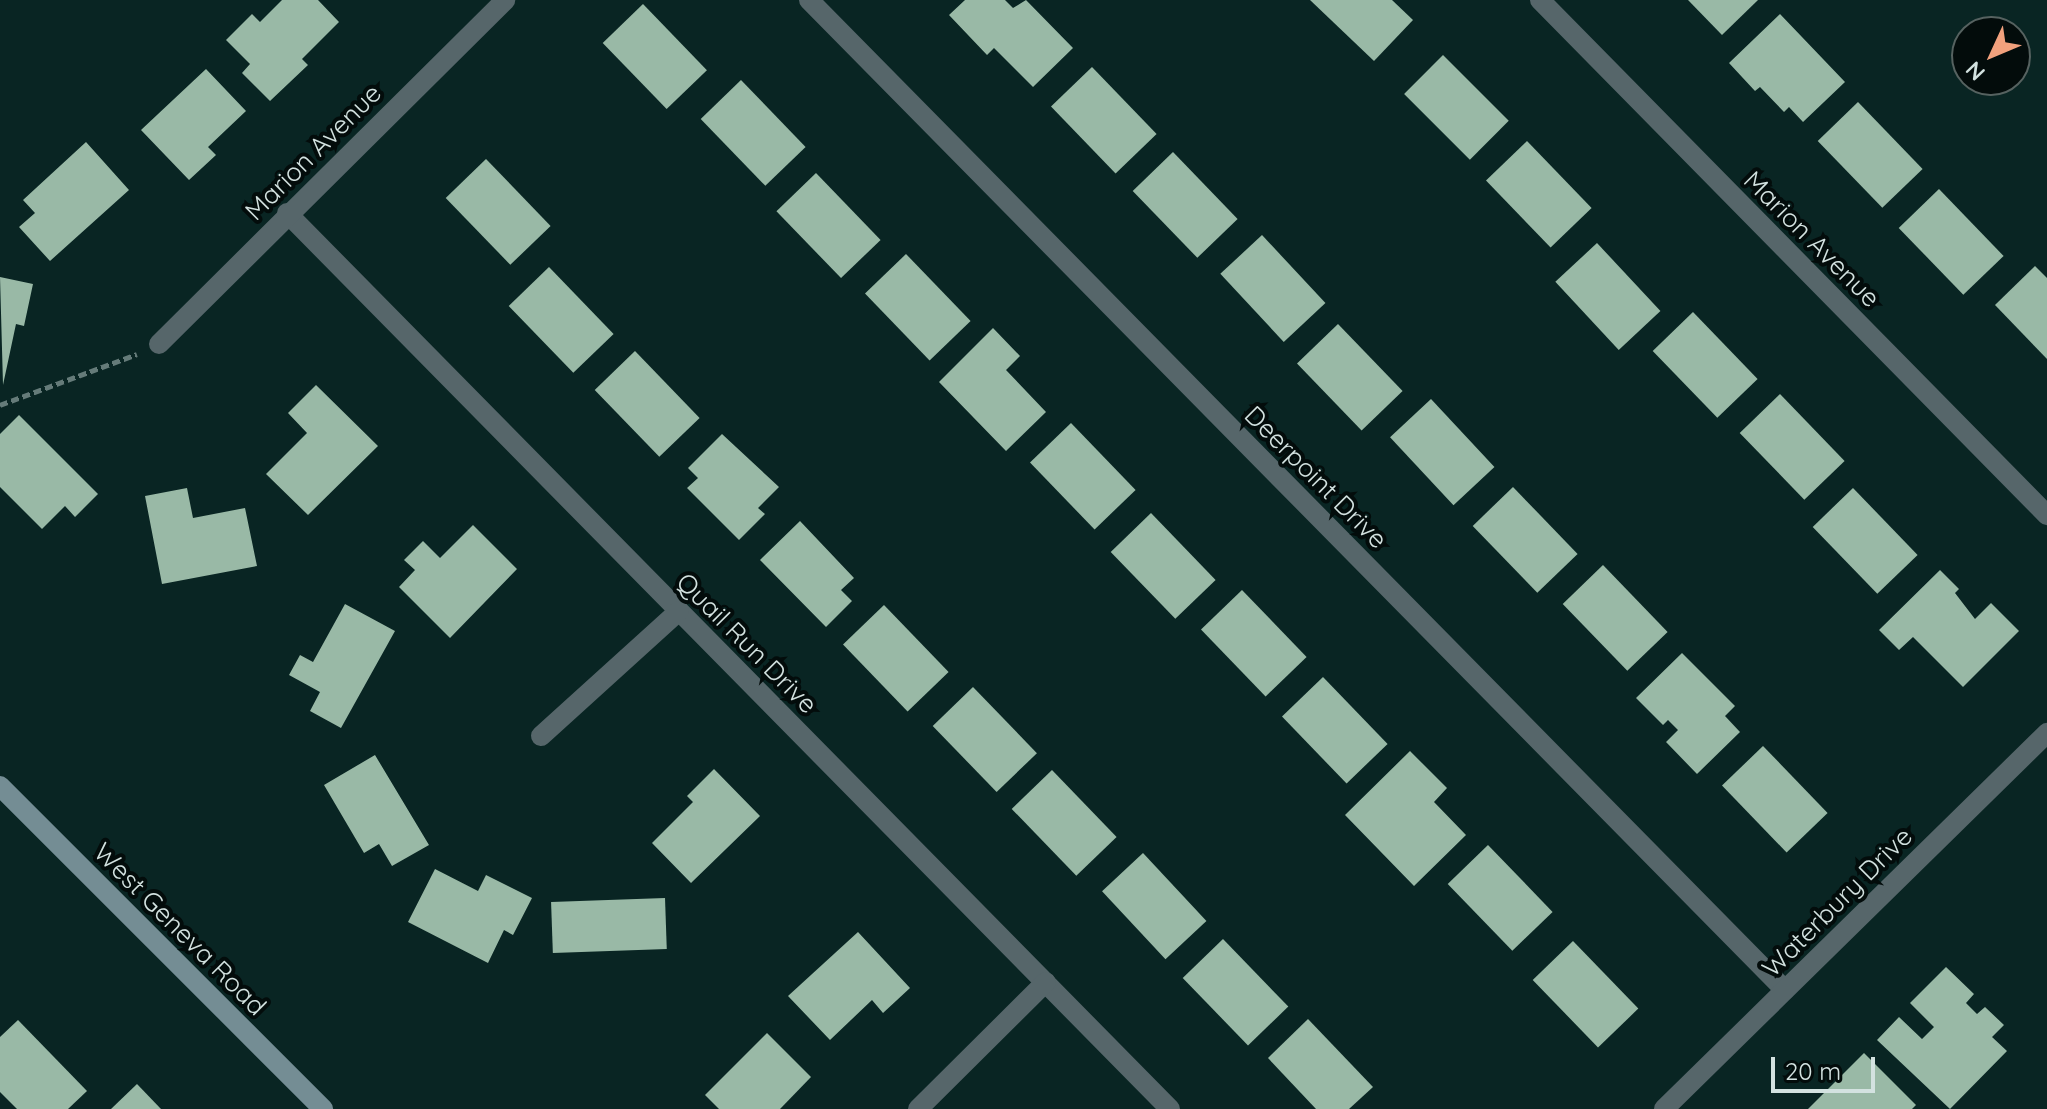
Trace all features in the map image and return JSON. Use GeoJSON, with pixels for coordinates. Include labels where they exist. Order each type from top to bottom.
{"type":"FeatureCollection","features":[{"type":"Feature","properties":{"kind":"main road","name":"West Geneva Road"},"geometry":{"type":"LineString","coordinates":[[0,786],[323,1109]]}},
{"type":"Feature","properties":{"kind":"street","name":"Marion Avenue"},"geometry":{"type":"LineString","coordinates":[[159,344],[287,213],[505,0]]}},
{"type":"Feature","properties":{"kind":"street","name":"Deerpoint Drive"},"geometry":{"type":"LineString","coordinates":[[809,0],[1785,990]]}},
{"type":"Feature","properties":{"kind":"street","name":"Marion Avenue"},"geometry":{"type":"LineString","coordinates":[[1540,0],[2047,515]]}},
{"type":"Feature","properties":{"kind":"street","name":"Quail Run Drive"},"geometry":{"type":"LineString","coordinates":[[287,213],[1170,1109]]}},
{"type":"Feature","properties":{"kind":"street"},"geometry":{"type":"LineString","coordinates":[[541,736],[679,611]]}},
{"type":"Feature","properties":{"kind":"street","name":"Waterbury Drive"},"geometry":{"type":"LineString","coordinates":[[1664,1109],[2047,733]]}},
{"type":"Feature","properties":{"kind":"street"},"geometry":{"type":"LineString","coordinates":[[918,1109],[1046,982]]}},
{"type":"Feature","properties":{"kind":"path"},"geometry":{"type":"LineString","coordinates":[[0,405],[159,344]]}},
{"type":"Feature","properties":{"kind":"building"},"geometry":{"type":"Polygon","coordinates":[[[282,0],[318,0],[339,22],[302,59],[308,65],[270,101],[242,73],[250,64],[226,40],[252,14],[260,22],[282,0]]]}},
{"type":"Feature","properties":{"kind":"building"},"geometry":{"type":"Polygon","coordinates":[[[965,0],[1005,0],[1013,8],[1026,0],[1073,48],[1033,87],[994,48],[987,55],[949,15],[965,0]]]}},
{"type":"Feature","properties":{"kind":"building"},"geometry":{"type":"Polygon","coordinates":[[[1310,0],[1392,0],[1413,20],[1374,61],[1310,0]]]}},
{"type":"Feature","properties":{"kind":"building"},"geometry":{"type":"Polygon","coordinates":[[[1688,0],[1758,0],[1722,35],[1688,0]]]}},
{"type":"Feature","properties":{"kind":"building"},"geometry":{"type":"Polygon","coordinates":[[[643,4],[707,70],[667,109],[603,43],[643,4]]]}},
{"type":"Feature","properties":{"kind":"building"},"geometry":{"type":"Polygon","coordinates":[[[1780,14],[1845,82],[1803,122],[1789,107],[1784,112],[1760,87],[1755,91],[1729,63],[1780,14]]]}},
{"type":"Feature","properties":{"kind":"building"},"geometry":{"type":"Polygon","coordinates":[[[1443,55],[1509,121],[1470,160],[1404,94],[1443,55]]]}},
{"type":"Feature","properties":{"kind":"building"},"geometry":{"type":"Polygon","coordinates":[[[1092,67],[1157,134],[1116,173],[1051,107],[1092,67]]]}},
{"type":"Feature","properties":{"kind":"building"},"geometry":{"type":"Polygon","coordinates":[[[206,69],[246,111],[208,147],[216,155],[189,180],[141,130],[206,69]]]}},
{"type":"Feature","properties":{"kind":"building"},"geometry":{"type":"Polygon","coordinates":[[[741,80],[806,147],[765,186],[701,119],[741,80]]]}},
{"type":"Feature","properties":{"kind":"building"},"geometry":{"type":"Polygon","coordinates":[[[1858,102],[1923,169],[1882,208],[1818,141],[1858,102]]]}},
{"type":"Feature","properties":{"kind":"building"},"geometry":{"type":"Polygon","coordinates":[[[1527,141],[1592,208],[1551,247],[1486,181],[1527,141]]]}},
{"type":"Feature","properties":{"kind":"building"},"geometry":{"type":"Polygon","coordinates":[[[86,142],[129,190],[50,261],[19,227],[35,213],[23,200],[86,142]]]}},
{"type":"Feature","properties":{"kind":"building"},"geometry":{"type":"Polygon","coordinates":[[[1173,152],[1238,219],[1197,258],[1133,191],[1173,152]]]}},
{"type":"Feature","properties":{"kind":"building"},"geometry":{"type":"Polygon","coordinates":[[[486,159],[551,226],[510,265],[446,198],[486,159]]]}},
{"type":"Feature","properties":{"kind":"building"},"geometry":{"type":"Polygon","coordinates":[[[816,173],[881,240],[841,278],[776,211],[816,173]]]}},
{"type":"Feature","properties":{"kind":"building"},"geometry":{"type":"Polygon","coordinates":[[[1939,189],[2004,256],[1963,295],[1899,228],[1939,189]]]}},
{"type":"Feature","properties":{"kind":"building"},"geometry":{"type":"Polygon","coordinates":[[[1262,235],[1325,303],[1284,342],[1220,274],[1262,235]]]}},
{"type":"Feature","properties":{"kind":"building"},"geometry":{"type":"Polygon","coordinates":[[[1597,243],[1660,311],[1619,350],[1555,282],[1597,243]]]}},
{"type":"Feature","properties":{"kind":"building"},"geometry":{"type":"Polygon","coordinates":[[[906,254],[971,321],[930,360],[865,294],[906,254]]]}},
{"type":"Feature","properties":{"kind":"building"},"geometry":{"type":"Polygon","coordinates":[[[2035,266],[2047,278],[2047,359],[1995,305],[2035,266]]]}},
{"type":"Feature","properties":{"kind":"building"},"geometry":{"type":"Polygon","coordinates":[[[549,267],[614,334],[573,373],[509,306],[549,267]]]}},
{"type":"Feature","properties":{"kind":"building"},"geometry":{"type":"Polygon","coordinates":[[[0,277],[33,284],[24,326],[16,324],[3,385],[0,277]]]}},
{"type":"Feature","properties":{"kind":"building"},"geometry":{"type":"Polygon","coordinates":[[[1693,312],[1758,379],[1717,418],[1653,351],[1693,312]]]}},
{"type":"Feature","properties":{"kind":"building"},"geometry":{"type":"Polygon","coordinates":[[[1338,324],[1403,391],[1362,430],[1297,364],[1338,324]]]}},
{"type":"Feature","properties":{"kind":"building"},"geometry":{"type":"Polygon","coordinates":[[[993,328],[1020,356],[1006,370],[1046,412],[1006,451],[939,382],[993,328]]]}},
{"type":"Feature","properties":{"kind":"building"},"geometry":{"type":"Polygon","coordinates":[[[635,351],[700,418],[659,457],[595,390],[635,351]]]}},
{"type":"Feature","properties":{"kind":"building"},"geometry":{"type":"Polygon","coordinates":[[[316,385],[378,446],[308,515],[266,474],[307,433],[288,413],[316,385]]]}},
{"type":"Feature","properties":{"kind":"building"},"geometry":{"type":"Polygon","coordinates":[[[1780,394],[1845,461],[1804,500],[1740,433],[1780,394]]]}},
{"type":"Feature","properties":{"kind":"building"},"geometry":{"type":"Polygon","coordinates":[[[1431,399],[1494,467],[1453,505],[1390,437],[1431,399]]]}},
{"type":"Feature","properties":{"kind":"building"},"geometry":{"type":"Polygon","coordinates":[[[19,415],[98,494],[75,517],[65,506],[42,529],[0,487],[0,434],[19,415]]]}},
{"type":"Feature","properties":{"kind":"building"},"geometry":{"type":"Polygon","coordinates":[[[1071,423],[1136,490],[1095,529],[1030,463],[1071,423]]]}},
{"type":"Feature","properties":{"kind":"building"},"geometry":{"type":"Polygon","coordinates":[[[722,434],[779,487],[758,508],[765,514],[739,540],[687,488],[698,478],[688,468],[722,434]]]}},
{"type":"Feature","properties":{"kind":"building"},"geometry":{"type":"Polygon","coordinates":[[[1513,487],[1578,554],[1537,593],[1473,526],[1513,487]]]}},
{"type":"Feature","properties":{"kind":"building"},"geometry":{"type":"Polygon","coordinates":[[[187,488],[193,518],[245,508],[257,566],[162,584],[145,496],[187,488]]]}},
{"type":"Feature","properties":{"kind":"building"},"geometry":{"type":"Polygon","coordinates":[[[1853,488],[1918,555],[1877,594],[1813,527],[1853,488]]]}},
{"type":"Feature","properties":{"kind":"building"},"geometry":{"type":"Polygon","coordinates":[[[1151,513],[1216,580],[1175,619],[1111,552],[1151,513]]]}},
{"type":"Feature","properties":{"kind":"building"},"geometry":{"type":"Polygon","coordinates":[[[800,521],[854,578],[841,590],[852,601],[826,627],[760,560],[800,521]]]}},
{"type":"Feature","properties":{"kind":"building"},"geometry":{"type":"Polygon","coordinates":[[[473,525],[517,569],[450,638],[399,587],[415,570],[404,560],[423,541],[440,558],[473,525]]]}},
{"type":"Feature","properties":{"kind":"building"},"geometry":{"type":"Polygon","coordinates":[[[1603,565],[1668,632],[1627,671],[1563,604],[1603,565]]]}},
{"type":"Feature","properties":{"kind":"building"},"geometry":{"type":"Polygon","coordinates":[[[1940,570],[1959,589],[1955,593],[1975,619],[1991,603],[2019,631],[1963,687],[1913,637],[1899,650],[1879,630],[1940,570]]]}},
{"type":"Feature","properties":{"kind":"building"},"geometry":{"type":"Polygon","coordinates":[[[1242,590],[1307,657],[1266,696],[1201,630],[1242,590]]]}},
{"type":"Feature","properties":{"kind":"building"},"geometry":{"type":"Polygon","coordinates":[[[345,604],[395,631],[341,728],[310,711],[320,692],[289,675],[300,655],[313,662],[345,604]]]}},
{"type":"Feature","properties":{"kind":"building"},"geometry":{"type":"Polygon","coordinates":[[[884,605],[949,672],[908,711],[843,645],[884,605]]]}},
{"type":"Feature","properties":{"kind":"building"},"geometry":{"type":"Polygon","coordinates":[[[1682,653],[1735,706],[1725,716],[1740,732],[1697,774],[1666,742],[1678,730],[1668,720],[1663,725],[1636,698],[1682,653]]]}},
{"type":"Feature","properties":{"kind":"building"},"geometry":{"type":"Polygon","coordinates":[[[1323,677],[1388,744],[1347,783],[1282,717],[1323,677]]]}},
{"type":"Feature","properties":{"kind":"building"},"geometry":{"type":"Polygon","coordinates":[[[973,687],[1037,753],[997,792],[933,726],[973,687]]]}},
{"type":"Feature","properties":{"kind":"building"},"geometry":{"type":"Polygon","coordinates":[[[1763,746],[1828,813],[1787,852],[1722,786],[1763,746]]]}},
{"type":"Feature","properties":{"kind":"building"},"geometry":{"type":"Polygon","coordinates":[[[1410,751],[1447,788],[1434,802],[1466,835],[1414,886],[1345,815],[1410,751]]]}},
{"type":"Feature","properties":{"kind":"building"},"geometry":{"type":"Polygon","coordinates":[[[375,755],[429,845],[392,866],[379,844],[364,853],[324,785],[375,755]]]}},
{"type":"Feature","properties":{"kind":"building"},"geometry":{"type":"Polygon","coordinates":[[[714,769],[760,816],[691,883],[652,843],[693,802],[687,796],[714,769]]]}},
{"type":"Feature","properties":{"kind":"building"},"geometry":{"type":"Polygon","coordinates":[[[1052,770],[1117,837],[1076,876],[1012,809],[1052,770]]]}},
{"type":"Feature","properties":{"kind":"building"},"geometry":{"type":"Polygon","coordinates":[[[1488,845],[1553,912],[1512,951],[1448,884],[1488,845]]]}},
{"type":"Feature","properties":{"kind":"building"},"geometry":{"type":"Polygon","coordinates":[[[1143,853],[1206,921],[1165,959],[1102,891],[1143,853]]]}},
{"type":"Feature","properties":{"kind":"building"},"geometry":{"type":"Polygon","coordinates":[[[435,869],[478,891],[486,875],[532,898],[513,935],[504,930],[488,963],[408,922],[435,869]]]}},
{"type":"Feature","properties":{"kind":"building"},"geometry":{"type":"Polygon","coordinates":[[[665,898],[667,949],[553,953],[551,902],[665,898]]]}},
{"type":"Feature","properties":{"kind":"building"},"geometry":{"type":"Polygon","coordinates":[[[858,932],[910,988],[883,1013],[872,1000],[830,1040],[788,996],[858,932]]]}},
{"type":"Feature","properties":{"kind":"building"},"geometry":{"type":"Polygon","coordinates":[[[1223,939],[1288,1007],[1248,1046],[1183,978],[1223,939]]]}},
{"type":"Feature","properties":{"kind":"building"},"geometry":{"type":"Polygon","coordinates":[[[1573,941],[1638,1009],[1598,1048],[1533,980],[1573,941]]]}},
{"type":"Feature","properties":{"kind":"building"},"geometry":{"type":"Polygon","coordinates":[[[1946,967],[1974,994],[1966,1003],[1977,1014],[1985,1007],[2004,1025],[1992,1037],[2007,1051],[1950,1109],[1877,1040],[1899,1017],[1922,1039],[1934,1027],[1910,1003],[1946,967]]]}},
{"type":"Feature","properties":{"kind":"building"},"geometry":{"type":"Polygon","coordinates":[[[1308,1019],[1373,1087],[1349,1109],[1316,1109],[1268,1058],[1308,1019]]]}},
{"type":"Feature","properties":{"kind":"building"},"geometry":{"type":"Polygon","coordinates":[[[18,1020],[87,1091],[68,1109],[17,1109],[0,1092],[0,1037],[18,1020]]]}},
{"type":"Feature","properties":{"kind":"building"},"geometry":{"type":"Polygon","coordinates":[[[767,1033],[811,1077],[780,1109],[719,1109],[705,1095],[767,1033]]]}},
{"type":"Feature","properties":{"kind":"building"},"geometry":{"type":"Polygon","coordinates":[[[1864,1053],[1916,1105],[1912,1109],[1808,1109],[1864,1053]]]}},
{"type":"Feature","properties":{"kind":"building"},"geometry":{"type":"Polygon","coordinates":[[[137,1084],[161,1109],[111,1109],[137,1084]]]}}]}
